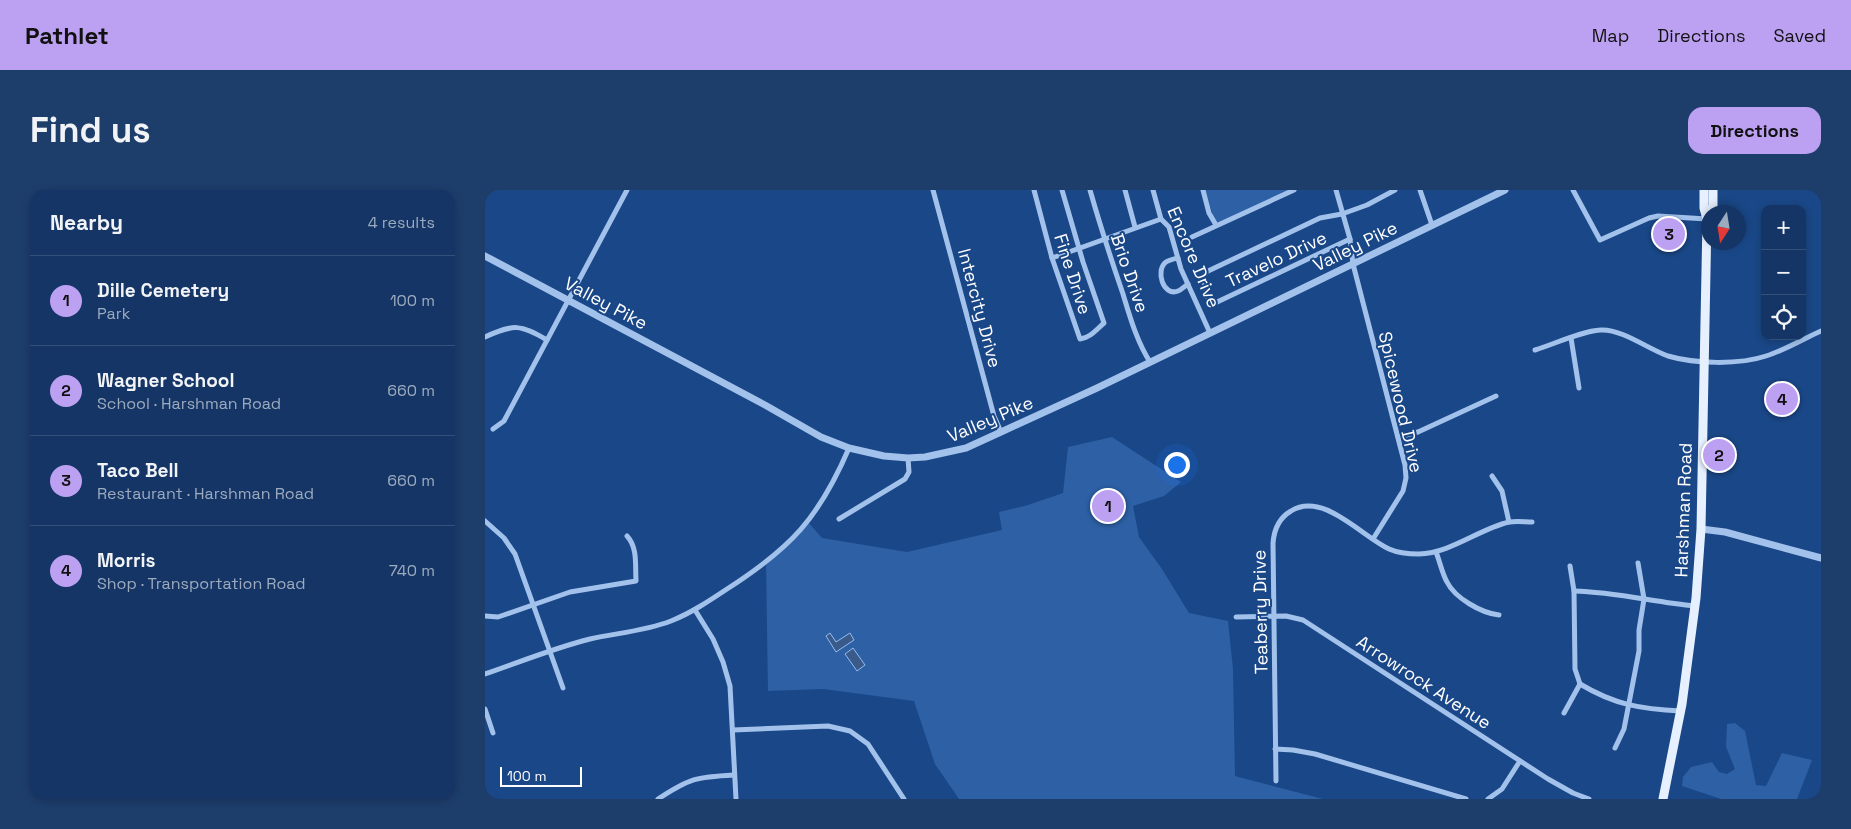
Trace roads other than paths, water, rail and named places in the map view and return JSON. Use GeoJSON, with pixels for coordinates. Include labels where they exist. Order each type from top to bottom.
{"type":"FeatureCollection","features":[{"type":"Feature","properties":{"kind":"main road","name":"Harshman Road"},"geometry":{"type":"LineString","coordinates":[[1704,190],[1704,205]]}},
{"type":"Feature","properties":{"kind":"main road","name":"Harshman Road"},"geometry":{"type":"LineString","coordinates":[[1713,190],[1713,205]]}},
{"type":"Feature","properties":{"kind":"main road","name":"Harshman Road"},"geometry":{"type":"LineString","coordinates":[[1663,799],[1681,711],[1695,606],[1701,528],[1708,250]]}},
{"type":"Feature","properties":{"kind":"street"},"geometry":{"type":"LineString","coordinates":[[493,429],[504,421],[627,190]]}},
{"type":"Feature","properties":{"kind":"street","name":"Intercity Drive"},"geometry":{"type":"LineString","coordinates":[[933,190],[1001,432]]}},
{"type":"Feature","properties":{"kind":"street","name":"Fine Drive"},"geometry":{"type":"LineString","coordinates":[[1034,190],[1052,258],[1080,339],[1089,336],[1104,323],[1079,249]]}},
{"type":"Feature","properties":{"kind":"street"},"geometry":{"type":"LineString","coordinates":[[1062,190],[1079,249]]}},
{"type":"Feature","properties":{"kind":"street","name":"Brio Drive"},"geometry":{"type":"LineString","coordinates":[[1090,190],[1104,240],[1142,348],[1150,362]]}},
{"type":"Feature","properties":{"kind":"street"},"geometry":{"type":"LineString","coordinates":[[1125,190],[1135,227]]}},
{"type":"Feature","properties":{"kind":"street","name":"Encore Drive"},"geometry":{"type":"LineString","coordinates":[[1153,190],[1161,219],[1169,227],[1188,284],[1196,298],[1210,333]]}},
{"type":"Feature","properties":{"kind":"street"},"geometry":{"type":"LineString","coordinates":[[1203,190],[1209,213],[1216,225]]}},
{"type":"Feature","properties":{"kind":"street"},"geometry":{"type":"LineString","coordinates":[[1192,237],[1294,190]]}},
{"type":"Feature","properties":{"kind":"street","name":"Spicewood Drive"},"geometry":{"type":"LineString","coordinates":[[1336,190],[1349,239],[1353,264],[1405,465],[1405,485],[1401,497],[1373,539]]}},
{"type":"Feature","properties":{"kind":"street","name":"Travelo Drive"},"geometry":{"type":"LineString","coordinates":[[1349,239],[1215,303],[1209,301],[1203,279],[1205,274],[1320,218],[1342,214],[1367,205],[1395,190]]}},
{"type":"Feature","properties":{"kind":"street"},"geometry":{"type":"LineString","coordinates":[[1420,190],[1433,225]]}},
{"type":"Feature","properties":{"kind":"street","name":"Valley Pike"},"geometry":{"type":"LineString","coordinates":[[485,256],[821,436],[849,448],[884,456],[925,457],[953,452],[1001,432],[1505,190]]}},
{"type":"Feature","properties":{"kind":"street"},"geometry":{"type":"LineString","coordinates":[[1573,190],[1600,240],[1649,218],[1658,216],[1701,216]]}},
{"type":"Feature","properties":{"kind":"street"},"geometry":{"type":"LineString","coordinates":[[1052,258],[1161,219]]}},
{"type":"Feature","properties":{"kind":"street"},"geometry":{"type":"LineString","coordinates":[[1178,258],[1163,265],[1162,281],[1167,289],[1172,292],[1188,284]]}},
{"type":"Feature","properties":{"kind":"street"},"geometry":{"type":"LineString","coordinates":[[485,337],[506,328],[525,328],[547,340]]}},
{"type":"Feature","properties":{"kind":"street"},"geometry":{"type":"LineString","coordinates":[[1535,350],[1603,330],[1622,335],[1669,356],[1704,361],[1732,362],[1760,358],[1776,353],[1821,331]]}},
{"type":"Feature","properties":{"kind":"street"},"geometry":{"type":"LineString","coordinates":[[1571,338],[1579,388]]}},
{"type":"Feature","properties":{"kind":"street"},"geometry":{"type":"LineString","coordinates":[[1398,438],[1418,432],[1496,396]]}},
{"type":"Feature","properties":{"kind":"street"},"geometry":{"type":"LineString","coordinates":[[485,674],[549,651],[591,639],[659,625],[695,610],[759,568],[787,545],[808,522],[823,501],[849,448]]}},
{"type":"Feature","properties":{"kind":"street"},"geometry":{"type":"LineString","coordinates":[[839,519],[905,478],[909,472],[908,458]]}},
{"type":"Feature","properties":{"kind":"street"},"geometry":{"type":"LineString","coordinates":[[1491,476],[1502,491],[1509,522],[1532,522]]}},
{"type":"Feature","properties":{"kind":"street","name":"Teaberry Drive"},"geometry":{"type":"LineString","coordinates":[[1276,781],[1273,536],[1279,523],[1287,514],[1302,506],[1322,508],[1385,547],[1397,552],[1417,554],[1436,552],[1509,522]]}},
{"type":"Feature","properties":{"kind":"street"},"geometry":{"type":"LineString","coordinates":[[485,521],[497,530],[510,545],[563,688]]}},
{"type":"Feature","properties":{"kind":"street"},"geometry":{"type":"LineString","coordinates":[[1701,528],[1725,532],[1821,558]]}},
{"type":"Feature","properties":{"kind":"street"},"geometry":{"type":"LineString","coordinates":[[485,616],[498,617],[570,592],[636,581],[635,550],[633,542],[627,536]]}},
{"type":"Feature","properties":{"kind":"street"},"geometry":{"type":"LineString","coordinates":[[1436,552],[1445,579],[1451,589],[1486,612],[1499,615]]}},
{"type":"Feature","properties":{"kind":"street"},"geometry":{"type":"LineString","coordinates":[[1615,748],[1624,729],[1639,651],[1639,630],[1644,599],[1638,563]]}},
{"type":"Feature","properties":{"kind":"street"},"geometry":{"type":"LineString","coordinates":[[1570,566],[1574,591],[1575,669],[1580,684],[1599,695],[1629,706],[1681,711]]}},
{"type":"Feature","properties":{"kind":"street"},"geometry":{"type":"LineString","coordinates":[[1574,591],[1601,592],[1695,606]]}},
{"type":"Feature","properties":{"kind":"street"},"geometry":{"type":"LineString","coordinates":[[695,610],[713,639],[727,671],[732,699],[736,799]]}},
{"type":"Feature","properties":{"kind":"street","name":"Arrowrock Avenue"},"geometry":{"type":"LineString","coordinates":[[1236,617],[1274,616],[1294,618],[1310,624],[1562,788],[1589,799]]}},
{"type":"Feature","properties":{"kind":"street"},"geometry":{"type":"LineString","coordinates":[[1564,713],[1580,684]]}},
{"type":"Feature","properties":{"kind":"street"},"geometry":{"type":"LineString","coordinates":[[485,709],[493,733]]}},
{"type":"Feature","properties":{"kind":"street"},"geometry":{"type":"LineString","coordinates":[[733,730],[828,726],[850,731],[868,744],[904,799]]}},
{"type":"Feature","properties":{"kind":"street"},"geometry":{"type":"LineString","coordinates":[[1275,750],[1293,750],[1315,754],[1467,799]]}},
{"type":"Feature","properties":{"kind":"street"},"geometry":{"type":"LineString","coordinates":[[1488,799],[1501,789],[1520,761]]}},
{"type":"Feature","properties":{"kind":"street"},"geometry":{"type":"LineString","coordinates":[[658,799],[680,785],[698,778],[734,775]]}},
{"type":"Feature","properties":{"kind":"place","name":"Taco Bell"},"geometry":{"type":"Point","coordinates":[1669,234]}},
{"type":"Feature","properties":{"kind":"place","name":"Morris"},"geometry":{"type":"Point","coordinates":[1782,399]}},
{"type":"Feature","properties":{"kind":"place","name":"Wagner School"},"geometry":{"type":"Point","coordinates":[1719,455]}},
{"type":"Feature","properties":{"kind":"place","name":"Dille Cemetery"},"geometry":{"type":"Point","coordinates":[1108,506]}}]}
